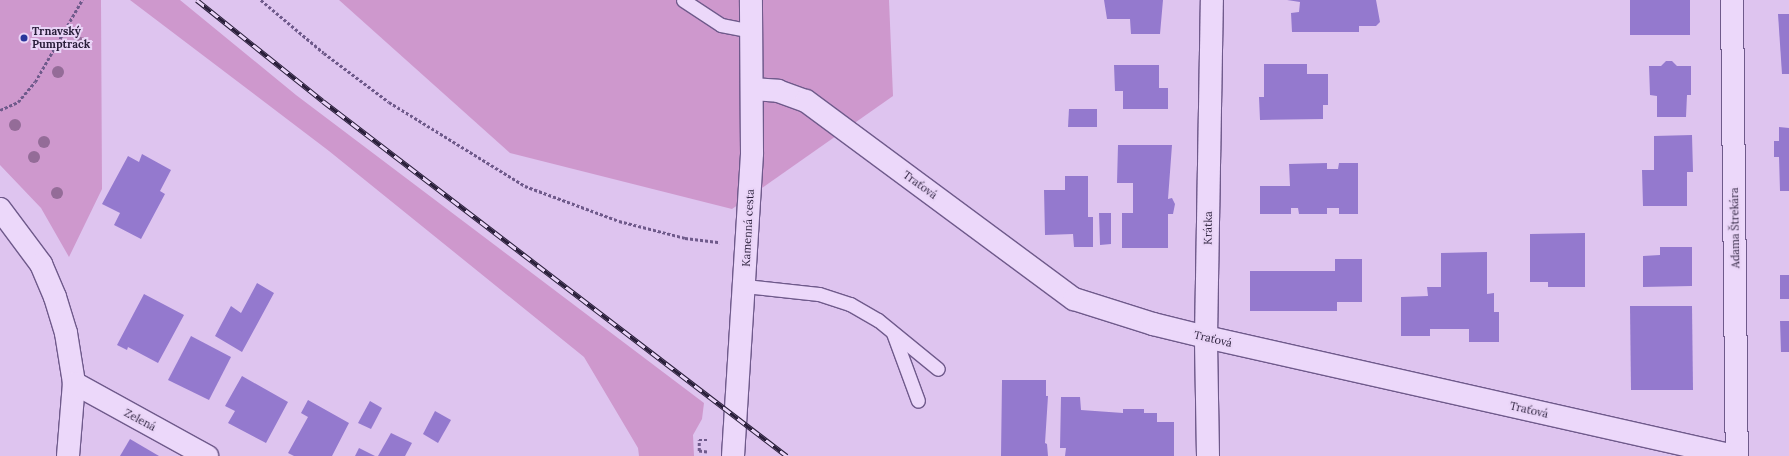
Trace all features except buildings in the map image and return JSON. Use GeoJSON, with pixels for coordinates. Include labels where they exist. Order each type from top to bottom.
{"type":"FeatureCollection","features":[{"type":"Feature","properties":{"kind":"street","name":"Kamenná cesta"},"geometry":{"type":"LineString","coordinates":[[733,456],[747,245],[752,89],[752,0]]}},
{"type":"Feature","properties":{"kind":"street","name":"Krátka"},"geometry":{"type":"LineString","coordinates":[[1208,456],[1206,337],[1212,0]]}},
{"type":"Feature","properties":{"kind":"street","name":"Adama Štrekára"},"geometry":{"type":"LineString","coordinates":[[1732,0],[1737,456]]}},
{"type":"Feature","properties":{"kind":"street","name":"Traťová"},"geometry":{"type":"LineString","coordinates":[[752,89],[778,91],[806,101],[1074,299],[1153,324],[1206,337],[1734,456]]}},
{"type":"Feature","properties":{"kind":"street"},"geometry":{"type":"LineString","coordinates":[[0,209],[41,264],[55,297],[66,333],[74,383],[68,456]]}},
{"type":"Feature","properties":{"kind":"street","name":"Zelená"},"geometry":{"type":"LineString","coordinates":[[74,383],[207,456]]}},
{"type":"Feature","properties":{"kind":"lane"},"geometry":{"type":"LineString","coordinates":[[683,0],[721,25],[752,31]]}},
{"type":"Feature","properties":{"kind":"lane"},"geometry":{"type":"LineString","coordinates":[[745,286],[819,294],[850,304],[893,333],[938,369]]}},
{"type":"Feature","properties":{"kind":"lane"},"geometry":{"type":"LineString","coordinates":[[893,333],[918,401]]}},
{"type":"Feature","properties":{"kind":"path"},"geometry":{"type":"LineString","coordinates":[[0,110],[18,102],[35,82],[82,0]]}},
{"type":"Feature","properties":{"kind":"path"},"geometry":{"type":"LineString","coordinates":[[261,0],[324,53],[390,102],[525,186],[619,221],[685,238],[747,245]]}},
{"type":"Feature","properties":{"kind":"path"},"geometry":{"type":"LineString","coordinates":[[699,451],[707,451],[708,456]]}},
{"type":"Feature","properties":{"kind":"shaded area"},"geometry":{"type":"Polygon","coordinates":[[[0,0],[101,0],[102,189],[69,257],[41,208],[0,165],[0,0]]]}},
{"type":"Feature","properties":{"kind":"shaded area"},"geometry":{"type":"Polygon","coordinates":[[[130,0],[180,0],[296,95],[704,403],[702,419],[693,435],[694,456],[639,456],[638,448],[584,357],[329,151],[130,0]]]}},
{"type":"Feature","properties":{"kind":"shaded area"},"geometry":{"type":"Polygon","coordinates":[[[339,0],[889,0],[893,96],[732,209],[510,153],[339,0]]]}},
{"type":"Feature","properties":{"kind":"railway"},"geometry":{"type":"LineString","coordinates":[[197,0],[323,101],[787,456]]}},
{"type":"Feature","properties":{"kind":"place","name":"Trnavský Pumptrack"},"geometry":{"type":"Point","coordinates":[24,38]}}]}
